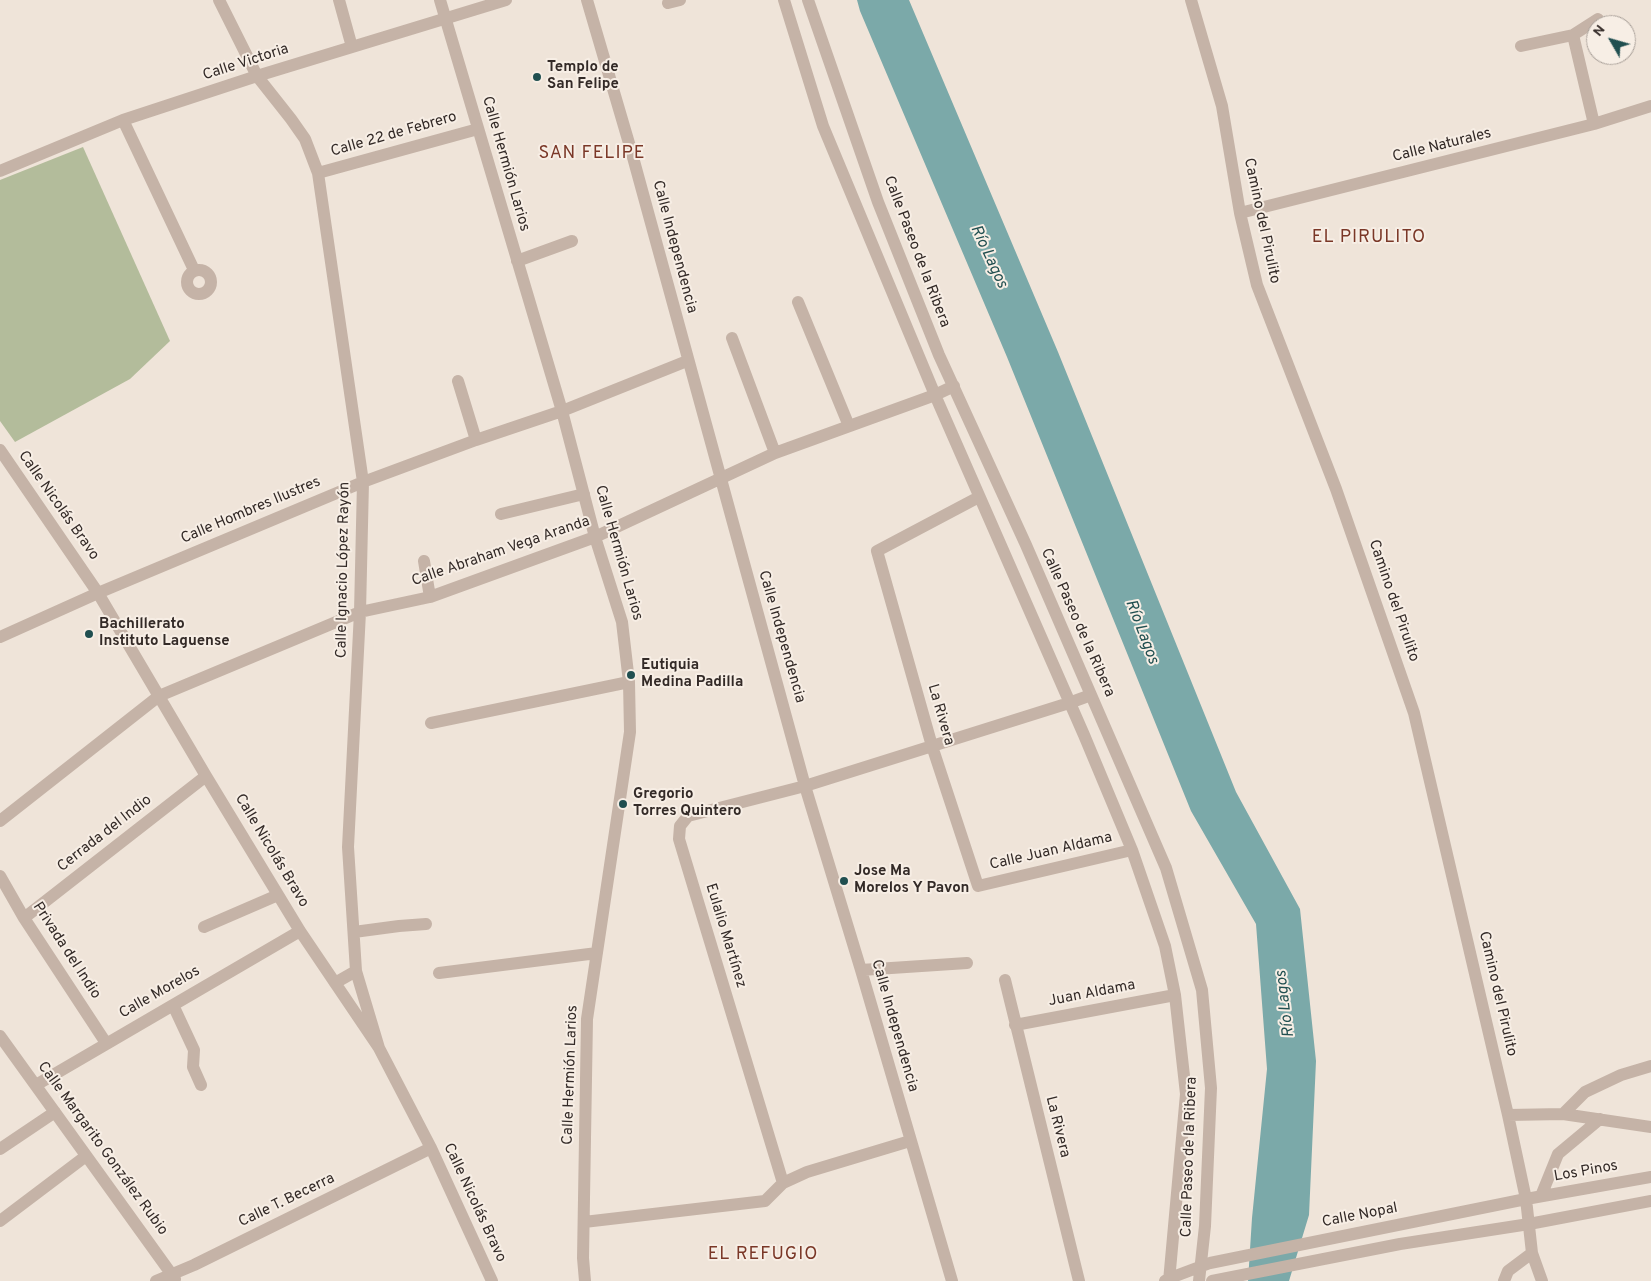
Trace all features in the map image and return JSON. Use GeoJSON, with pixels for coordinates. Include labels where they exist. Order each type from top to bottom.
{"type":"FeatureCollection","features":[{"type":"Feature","properties":{"kind":"street","name":"Calle Ignacio López Rayón"},"geometry":{"type":"LineString","coordinates":[[219,0],[257,76],[305,139],[318,173],[363,482],[360,612],[348,847],[356,971],[379,1048]]}},
{"type":"Feature","properties":{"kind":"street"},"geometry":{"type":"LineString","coordinates":[[339,0],[352,48]]}},
{"type":"Feature","properties":{"kind":"street","name":"Calle Hermión Larios"},"geometry":{"type":"LineString","coordinates":[[440,0],[562,411],[596,537],[622,622],[629,682],[630,732],[587,1020],[583,1258],[585,1281]]}},
{"type":"Feature","properties":{"kind":"street","name":"Calle Victoria"},"geometry":{"type":"LineString","coordinates":[[0,170],[124,120],[257,76],[506,0]]}},
{"type":"Feature","properties":{"kind":"street","name":"Calle Independencia"},"geometry":{"type":"LineString","coordinates":[[587,0],[631,150],[804,786],[861,970],[952,1281]]}},
{"type":"Feature","properties":{"kind":"street","name":"Calle Paseo de la Ribera"},"geometry":{"type":"LineString","coordinates":[[784,0],[824,126],[935,396],[1042,637],[1132,850],[1165,946],[1175,995],[1186,1094],[1168,1280]]}},
{"type":"Feature","properties":{"kind":"street","name":"Calle Paseo de la Ribera"},"geometry":{"type":"LineString","coordinates":[[808,0],[878,202],[939,355],[1026,545],[1166,868],[1202,990],[1211,1088],[1205,1264],[1199,1281]]}},
{"type":"Feature","properties":{"kind":"street","name":"Camino del Pirulito"},"geometry":{"type":"LineString","coordinates":[[1191,0],[1222,106],[1240,213],[1257,285],[1336,489],[1414,713],[1508,1115],[1526,1199],[1532,1253],[1542,1281]]}},
{"type":"Feature","properties":{"kind":"street"},"geometry":{"type":"LineString","coordinates":[[1521,46],[1573,35],[1586,27]]}},
{"type":"Feature","properties":{"kind":"street"},"geometry":{"type":"LineString","coordinates":[[1573,35],[1594,124]]}},
{"type":"Feature","properties":{"kind":"street","name":"Calle Naturales"},"geometry":{"type":"LineString","coordinates":[[1240,213],[1594,124],[1651,106]]}},
{"type":"Feature","properties":{"kind":"street"},"geometry":{"type":"LineString","coordinates":[[124,120],[194,270]]}},
{"type":"Feature","properties":{"kind":"street","name":"Calle 22 de Febrero"},"geometry":{"type":"LineString","coordinates":[[318,173],[478,129]]}},
{"type":"Feature","properties":{"kind":"street"},"geometry":{"type":"LineString","coordinates":[[517,261],[572,241]]}},
{"type":"Feature","properties":{"kind":"street"},"geometry":{"type":"LineString","coordinates":[[798,302],[849,426]]}},
{"type":"Feature","properties":{"kind":"street"},"geometry":{"type":"LineString","coordinates":[[732,338],[775,453]]}},
{"type":"Feature","properties":{"kind":"street","name":"Calle Hombres Ilustres"},"geometry":{"type":"LineString","coordinates":[[0,637],[98,592],[363,482],[476,440],[562,411],[687,361]]}},
{"type":"Feature","properties":{"kind":"street"},"geometry":{"type":"LineString","coordinates":[[458,381],[476,440]]}},
{"type":"Feature","properties":{"kind":"street","name":"Calle Abraham Vega Aranda"},"geometry":{"type":"LineString","coordinates":[[0,821],[159,696],[360,612],[430,597],[596,537],[720,477],[775,453],[935,396],[954,386]]}},
{"type":"Feature","properties":{"kind":"street","name":"Calle Nicolás Bravo"},"geometry":{"type":"LineString","coordinates":[[0,450],[98,592],[300,931],[379,1048],[431,1148],[492,1281]]}},
{"type":"Feature","properties":{"kind":"street"},"geometry":{"type":"LineString","coordinates":[[501,514],[584,494]]}},
{"type":"Feature","properties":{"kind":"street","name":"La Rivera"},"geometry":{"type":"LineString","coordinates":[[978,886],[932,746],[877,551],[979,497]]}},
{"type":"Feature","properties":{"kind":"street"},"geometry":{"type":"LineString","coordinates":[[424,561],[430,597]]}},
{"type":"Feature","properties":{"kind":"street"},"geometry":{"type":"LineString","coordinates":[[431,723],[629,682]]}},
{"type":"Feature","properties":{"kind":"street"},"geometry":{"type":"LineString","coordinates":[[804,786],[1070,704],[1091,695]]}},
{"type":"Feature","properties":{"kind":"street","name":"Cerrada del Indio"},"geometry":{"type":"LineString","coordinates":[[24,918],[206,776]]}},
{"type":"Feature","properties":{"kind":"street","name":"Eulalio Martínez"},"geometry":{"type":"LineString","coordinates":[[783,1183],[679,838],[680,826],[688,816],[804,786]]}},
{"type":"Feature","properties":{"kind":"street","name":"Calle Juan Aldama"},"geometry":{"type":"LineString","coordinates":[[978,886],[1132,850]]}},
{"type":"Feature","properties":{"kind":"street","name":"Privada del Indio"},"geometry":{"type":"LineString","coordinates":[[0,876],[24,918],[106,1043]]}},
{"type":"Feature","properties":{"kind":"street"},"geometry":{"type":"LineString","coordinates":[[204,927],[278,895]]}},
{"type":"Feature","properties":{"kind":"street"},"geometry":{"type":"LineString","coordinates":[[354,932],[426,924]]}},
{"type":"Feature","properties":{"kind":"street","name":"Calle Morelos"},"geometry":{"type":"LineString","coordinates":[[36,1085],[300,931]]}},
{"type":"Feature","properties":{"kind":"street"},"geometry":{"type":"LineString","coordinates":[[439,973],[597,953]]}},
{"type":"Feature","properties":{"kind":"street"},"geometry":{"type":"LineString","coordinates":[[861,970],[967,963]]}},
{"type":"Feature","properties":{"kind":"street"},"geometry":{"type":"LineString","coordinates":[[335,984],[356,971]]}},
{"type":"Feature","properties":{"kind":"street","name":"La Rivera"},"geometry":{"type":"LineString","coordinates":[[1005,980],[1079,1281]]}},
{"type":"Feature","properties":{"kind":"street","name":"Juan Aldama"},"geometry":{"type":"LineString","coordinates":[[1015,1025],[1175,995]]}},
{"type":"Feature","properties":{"kind":"street"},"geometry":{"type":"LineString","coordinates":[[173,1005],[194,1050],[193,1067],[201,1085]]}},
{"type":"Feature","properties":{"kind":"street","name":"Calle Margarito González Rubio"},"geometry":{"type":"LineString","coordinates":[[0,1036],[174,1277]]}},
{"type":"Feature","properties":{"kind":"street"},"geometry":{"type":"LineString","coordinates":[[1563,1114],[1585,1092],[1621,1075],[1651,1066]]}},
{"type":"Feature","properties":{"kind":"street"},"geometry":{"type":"LineString","coordinates":[[0,1149],[55,1112]]}},
{"type":"Feature","properties":{"kind":"street"},"geometry":{"type":"LineString","coordinates":[[1508,1115],[1563,1114],[1651,1127]]}},
{"type":"Feature","properties":{"kind":"street"},"geometry":{"type":"LineString","coordinates":[[1541,1196],[1558,1154],[1600,1120]]}},
{"type":"Feature","properties":{"kind":"street"},"geometry":{"type":"LineString","coordinates":[[584,1222],[765,1201],[783,1183],[807,1172],[910,1142]]}},
{"type":"Feature","properties":{"kind":"street","name":"Calle T. Becerra"},"geometry":{"type":"LineString","coordinates":[[156,1281],[174,1277],[202,1261],[431,1148]]}},
{"type":"Feature","properties":{"kind":"street"},"geometry":{"type":"LineString","coordinates":[[0,1221],[86,1156]]}},
{"type":"Feature","properties":{"kind":"street","name":"Los Pinos"},"geometry":{"type":"LineString","coordinates":[[1526,1199],[1651,1177]]}},
{"type":"Feature","properties":{"kind":"street","name":"Calle Nopal"},"geometry":{"type":"LineString","coordinates":[[1168,1280],[1205,1264],[1526,1199]]}},
{"type":"Feature","properties":{"kind":"street"},"geometry":{"type":"LineString","coordinates":[[1212,1281],[1353,1252],[1529,1224],[1651,1201]]}},
{"type":"Feature","properties":{"kind":"street"},"geometry":{"type":"LineString","coordinates":[[1504,1281],[1508,1271],[1532,1253]]}},
{"type":"Feature","properties":{"kind":"green space"},"geometry":{"type":"Polygon","coordinates":[[[83,147],[170,341],[130,379],[15,442],[0,421],[0,180],[83,147]]]}},
{"type":"Feature","properties":{"kind":"water","name":"Río Lagos"},"geometry":{"type":"Polygon","coordinates":[[[857,0],[909,0],[1058,352],[1236,792],[1300,909],[1316,1061],[1309,1215],[1289,1281],[1248,1281],[1252,1218],[1267,1069],[1256,924],[1191,811],[1007,357],[857,0]]]}},
{"type":"Feature","properties":{"kind":"place","name":"Templo de San Felipe"},"geometry":{"type":"Point","coordinates":[537,77]}},
{"type":"Feature","properties":{"kind":"place","name":"Bachillerato Instituto Laguense"},"geometry":{"type":"Point","coordinates":[89,634]}},
{"type":"Feature","properties":{"kind":"place","name":"Eutiquia Medina Padilla"},"geometry":{"type":"Point","coordinates":[631,675]}},
{"type":"Feature","properties":{"kind":"place","name":"Gregorio Torres Quintero"},"geometry":{"type":"Point","coordinates":[623,804]}},
{"type":"Feature","properties":{"kind":"place","name":"Jose Ma Morelos Y Pavon"},"geometry":{"type":"Point","coordinates":[844,881]}},
{"type":"Feature","properties":{"kind":"district","name":"SAN FELIPE"},"geometry":{"type":"Point","coordinates":[592,154]}},
{"type":"Feature","properties":{"kind":"district","name":"EL PIRULITO"},"geometry":{"type":"Point","coordinates":[1369,238]}},
{"type":"Feature","properties":{"kind":"district","name":"EL REFUGIO"},"geometry":{"type":"Point","coordinates":[763,1255]}}]}
